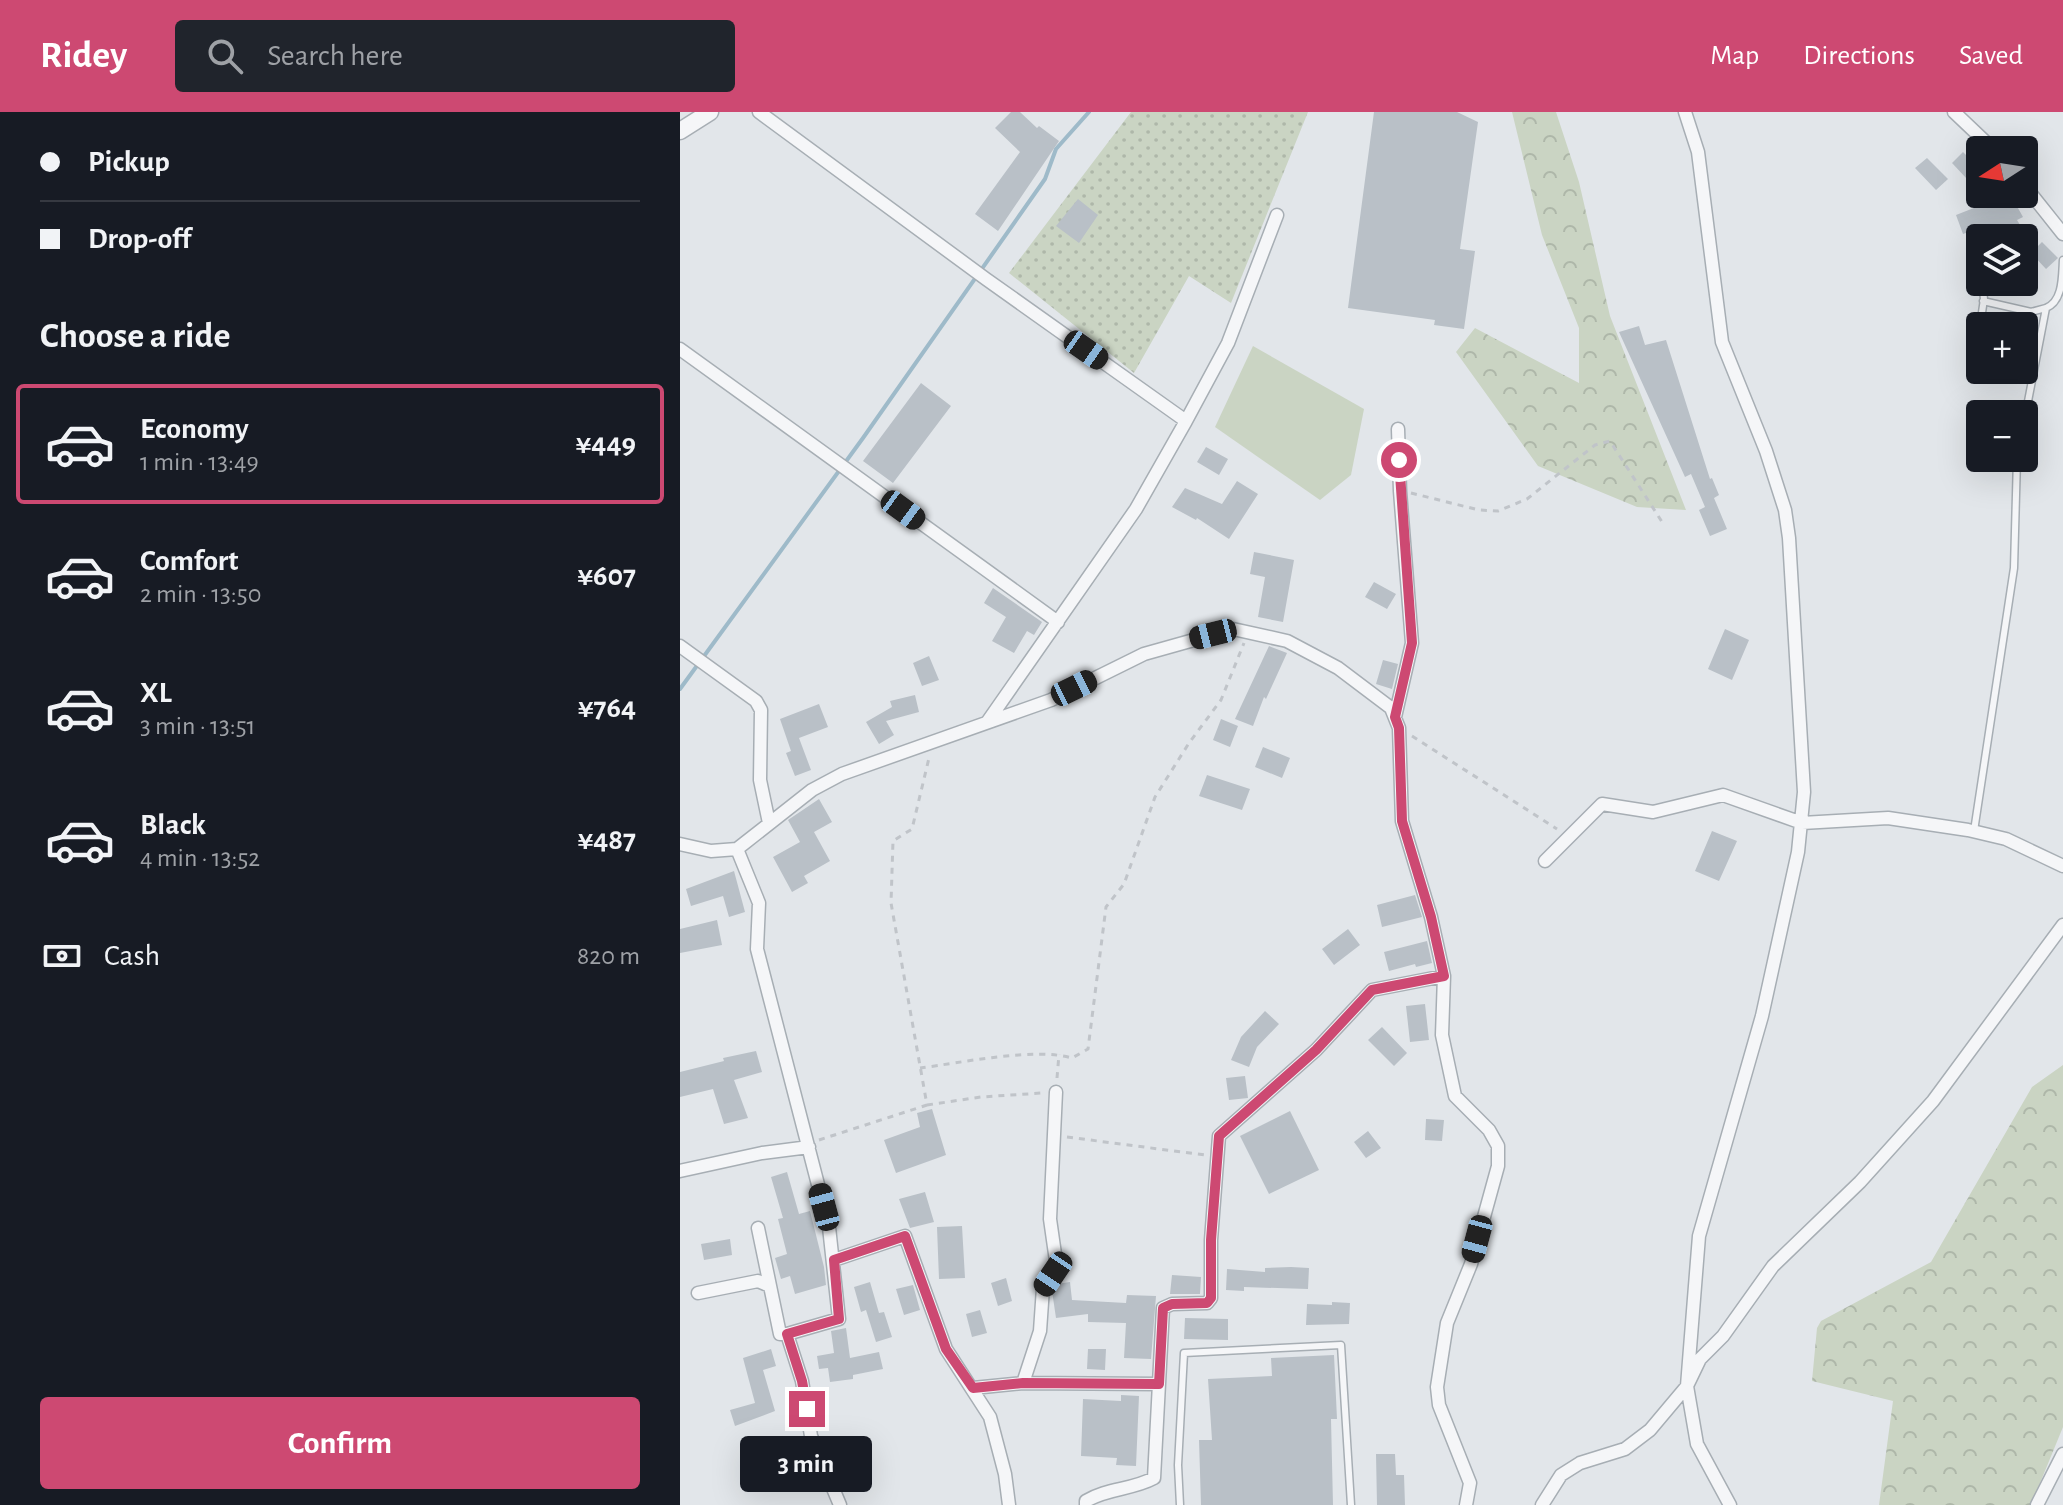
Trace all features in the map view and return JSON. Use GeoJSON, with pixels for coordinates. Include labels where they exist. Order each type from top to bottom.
{"type":"FeatureCollection","features":[{"type":"Feature","properties":{"kind":"street"},"geometry":{"type":"LineString","coordinates":[[680,131],[710,112]]}},
{"type":"Feature","properties":{"kind":"street"},"geometry":{"type":"LineString","coordinates":[[759,112],[1186,421]]}},
{"type":"Feature","properties":{"kind":"street"},"geometry":{"type":"LineString","coordinates":[[1685,112],[1698,152],[1722,342],[1766,451],[1785,510],[1804,792],[1798,852],[1762,1016],[1699,1236],[1687,1386],[1697,1444],[1730,1505]]}},
{"type":"Feature","properties":{"kind":"street"},"geometry":{"type":"LineString","coordinates":[[1954,112],[1979,136]]}},
{"type":"Feature","properties":{"kind":"street"},"geometry":{"type":"LineString","coordinates":[[2038,203],[2063,234]]}},
{"type":"Feature","properties":{"kind":"street"},"geometry":{"type":"LineString","coordinates":[[988,721],[1136,509],[1228,343],[1277,215]]}},
{"type":"Feature","properties":{"kind":"street"},"geometry":{"type":"LineString","coordinates":[[680,349],[1058,622]]}},
{"type":"Feature","properties":{"kind":"street"},"geometry":{"type":"LineString","coordinates":[[1398,429],[1412,643],[1397,722],[1402,821],[1431,917],[1444,976],[1442,1035],[1455,1096],[1489,1130],[1498,1146],[1498,1166],[1471,1264],[1447,1323],[1437,1387],[1439,1405],[1470,1483],[1466,1505]]}},
{"type":"Feature","properties":{"kind":"street"},"geometry":{"type":"LineString","coordinates":[[680,844],[711,851],[737,849],[812,790],[842,774],[1051,700],[1144,654],[1233,629],[1287,641],[1338,668],[1391,708],[1397,722]]}},
{"type":"Feature","properties":{"kind":"street"},"geometry":{"type":"LineString","coordinates":[[680,646],[756,701],[761,710],[760,780],[769,823]]}},
{"type":"Feature","properties":{"kind":"street"},"geometry":{"type":"LineString","coordinates":[[1545,861],[1602,804],[1653,812],[1723,795],[1802,823],[1888,818],[1974,831],[2006,839],[2063,866]]}},
{"type":"Feature","properties":{"kind":"street"},"geometry":{"type":"LineString","coordinates":[[737,849],[759,903],[757,949],[829,1227],[839,1319],[780,1334],[758,1228]]}},
{"type":"Feature","properties":{"kind":"street"},"geometry":{"type":"LineString","coordinates":[[1542,1505],[1561,1475],[1580,1463],[1625,1449],[1650,1430],[1687,1386],[1700,1359],[1723,1336],[1773,1266],[1860,1182],[1933,1101],[2063,925]]}},
{"type":"Feature","properties":{"kind":"street"},"geometry":{"type":"LineString","coordinates":[[1086,1505],[1086,1501],[1097,1494],[1154,1478],[1163,1308],[1172,1304],[1207,1303],[1211,1298],[1211,1240],[1219,1136],[1316,1050],[1372,990],[1444,976]]}},
{"type":"Feature","properties":{"kind":"street"},"geometry":{"type":"LineString","coordinates":[[1023,1383],[1040,1331],[1043,1288],[1057,1268],[1050,1219],[1056,1092]]}},
{"type":"Feature","properties":{"kind":"street"},"geometry":{"type":"LineString","coordinates":[[680,1171],[808,1145]]}},
{"type":"Feature","properties":{"kind":"street"},"geometry":{"type":"LineString","coordinates":[[834,1260],[905,1236],[946,1349],[990,1417],[1005,1474],[1009,1505]]}},
{"type":"Feature","properties":{"kind":"street"},"geometry":{"type":"LineString","coordinates":[[698,1293],[758,1281],[770,1286]]}},
{"type":"Feature","properties":{"kind":"street"},"geometry":{"type":"LineString","coordinates":[[787,1334],[802,1381],[811,1436],[840,1505]]}},
{"type":"Feature","properties":{"kind":"street"},"geometry":{"type":"LineString","coordinates":[[973,1388],[1023,1383],[1159,1384]]}},
{"type":"Feature","properties":{"kind":"street"},"geometry":{"type":"LineString","coordinates":[[2037,1505],[2063,1454]]}},
{"type":"Feature","properties":{"kind":"lane"},"geometry":{"type":"LineString","coordinates":[[1983,301],[2031,312],[2054,305],[2059,297],[2063,260]]}},
{"type":"Feature","properties":{"kind":"lane"},"geometry":{"type":"LineString","coordinates":[[1982,312],[1983,296]]}},
{"type":"Feature","properties":{"kind":"lane"},"geometry":{"type":"LineString","coordinates":[[2028,400],[2046,308]]}},
{"type":"Feature","properties":{"kind":"lane"},"geometry":{"type":"LineString","coordinates":[[1974,831],[2014,568],[2017,472]]}},
{"type":"Feature","properties":{"kind":"lane"},"geometry":{"type":"LineString","coordinates":[[1180,1505],[1178,1465],[1184,1353],[1341,1345],[1351,1505]]}},
{"type":"Feature","properties":{"kind":"path"},"geometry":{"type":"LineString","coordinates":[[1400,491],[1479,510],[1498,511],[1527,499],[1595,445],[1610,441],[1664,525]]}},
{"type":"Feature","properties":{"kind":"path"},"geometry":{"type":"LineString","coordinates":[[920,1068],[1059,1054],[1072,1058],[1088,1049],[1106,907],[1124,884],[1155,797],[1221,700],[1248,632]]}},
{"type":"Feature","properties":{"kind":"path"},"geometry":{"type":"LineString","coordinates":[[1397,722],[1570,838]]}},
{"type":"Feature","properties":{"kind":"path"},"geometry":{"type":"LineString","coordinates":[[927,1105],[891,903],[893,841],[912,829],[928,769],[931,743]]}},
{"type":"Feature","properties":{"kind":"path"},"geometry":{"type":"LineString","coordinates":[[808,1145],[927,1105],[981,1097],[1056,1092],[1059,1054]]}},
{"type":"Feature","properties":{"kind":"path"},"geometry":{"type":"LineString","coordinates":[[1053,1135],[1217,1157]]}},
{"type":"Feature","properties":{"kind":"green space"},"geometry":{"type":"Polygon","coordinates":[[[1131,112],[1308,112],[1231,303],[1189,276],[1134,373],[1009,273],[1131,112]]]}},
{"type":"Feature","properties":{"kind":"green space"},"geometry":{"type":"Polygon","coordinates":[[[1512,112],[1556,112],[1579,182],[1610,316],[1686,510],[1637,507],[1538,466],[1456,352],[1475,328],[1579,383],[1579,328],[1542,235],[1512,112]]]}},
{"type":"Feature","properties":{"kind":"green space"},"geometry":{"type":"Polygon","coordinates":[[[1253,346],[1364,409],[1351,475],[1320,500],[1215,427],[1253,346]]]}},
{"type":"Feature","properties":{"kind":"green space"},"geometry":{"type":"Polygon","coordinates":[[[2063,1065],[2063,1427],[2031,1505],[1879,1505],[1893,1401],[1812,1381],[1817,1328],[1821,1321],[1931,1262],[2032,1087],[2063,1065]]]}},
{"type":"Feature","properties":{"kind":"building"},"geometry":{"type":"Polygon","coordinates":[[[1011,112],[1020,112],[1037,128],[1039,126],[1059,141],[998,231],[975,214],[1020,152],[995,128],[1011,112]]]}},
{"type":"Feature","properties":{"kind":"building"},"geometry":{"type":"Polygon","coordinates":[[[1374,112],[1457,112],[1478,122],[1460,249],[1475,251],[1464,329],[1434,325],[1435,320],[1348,308],[1374,112]]]}},
{"type":"Feature","properties":{"kind":"building"},"geometry":{"type":"Polygon","coordinates":[[[1963,152],[1966,155],[1966,178],[1952,163],[1963,152]]]}},
{"type":"Feature","properties":{"kind":"building"},"geometry":{"type":"Polygon","coordinates":[[[1927,158],[1948,179],[1936,190],[1915,168],[1927,158]]]}},
{"type":"Feature","properties":{"kind":"building"},"geometry":{"type":"Polygon","coordinates":[[[1078,199],[1098,215],[1079,243],[1056,226],[1078,199]]]}},
{"type":"Feature","properties":{"kind":"building"},"geometry":{"type":"Polygon","coordinates":[[[1974,208],[2018,208],[2023,217],[2017,220],[2019,224],[1966,224],[1966,233],[1963,234],[1956,215],[1974,208]]]}},
{"type":"Feature","properties":{"kind":"building"},"geometry":{"type":"Polygon","coordinates":[[[2042,242],[2058,258],[2046,269],[2038,260],[2038,246],[2042,242]]]}},
{"type":"Feature","properties":{"kind":"building"},"geometry":{"type":"Polygon","coordinates":[[[1639,326],[1645,345],[1666,340],[1710,479],[1719,495],[1714,498],[1727,529],[1710,536],[1699,510],[1705,507],[1691,474],[1685,477],[1619,332],[1639,326]]]}},
{"type":"Feature","properties":{"kind":"building"},"geometry":{"type":"Polygon","coordinates":[[[921,383],[951,406],[893,483],[863,461],[921,383]]]}},
{"type":"Feature","properties":{"kind":"building"},"geometry":{"type":"Polygon","coordinates":[[[1206,447],[1228,459],[1219,475],[1197,462],[1206,447]]]}},
{"type":"Feature","properties":{"kind":"building"},"geometry":{"type":"Polygon","coordinates":[[[1237,481],[1258,494],[1229,539],[1197,518],[1172,507],[1185,488],[1222,504],[1237,481]]]}},
{"type":"Feature","properties":{"kind":"building"},"geometry":{"type":"Polygon","coordinates":[[[1254,552],[1294,560],[1283,622],[1258,617],[1265,577],[1250,574],[1254,552]]]}},
{"type":"Feature","properties":{"kind":"building"},"geometry":{"type":"Polygon","coordinates":[[[1374,582],[1396,594],[1387,609],[1365,597],[1374,582]]]}},
{"type":"Feature","properties":{"kind":"building"},"geometry":{"type":"Polygon","coordinates":[[[993,588],[1042,622],[1034,635],[1027,631],[1014,653],[992,641],[1006,617],[984,603],[993,588]]]}},
{"type":"Feature","properties":{"kind":"building"},"geometry":{"type":"Polygon","coordinates":[[[1725,629],[1749,640],[1732,680],[1708,669],[1725,629]]]}},
{"type":"Feature","properties":{"kind":"building"},"geometry":{"type":"Polygon","coordinates":[[[1269,646],[1287,653],[1253,726],[1235,719],[1269,646]]]}},
{"type":"Feature","properties":{"kind":"building"},"geometry":{"type":"Polygon","coordinates":[[[929,656],[939,680],[922,686],[913,663],[929,656]]]}},
{"type":"Feature","properties":{"kind":"building"},"geometry":{"type":"Polygon","coordinates":[[[1383,660],[1398,664],[1392,689],[1376,684],[1383,660]]]}},
{"type":"Feature","properties":{"kind":"building"},"geometry":{"type":"Polygon","coordinates":[[[915,695],[919,712],[886,721],[894,735],[879,744],[866,722],[892,707],[890,701],[915,695]]]}},
{"type":"Feature","properties":{"kind":"building"},"geometry":{"type":"Polygon","coordinates":[[[819,704],[828,727],[799,738],[811,770],[795,776],[786,753],[791,751],[780,719],[819,704]]]}},
{"type":"Feature","properties":{"kind":"building"},"geometry":{"type":"Polygon","coordinates":[[[1221,719],[1238,726],[1230,747],[1213,740],[1221,719]]]}},
{"type":"Feature","properties":{"kind":"building"},"geometry":{"type":"Polygon","coordinates":[[[1263,747],[1290,758],[1282,778],[1255,767],[1263,747]]]}},
{"type":"Feature","properties":{"kind":"building"},"geometry":{"type":"Polygon","coordinates":[[[1207,775],[1250,789],[1242,810],[1199,796],[1207,775]]]}},
{"type":"Feature","properties":{"kind":"building"},"geometry":{"type":"Polygon","coordinates":[[[819,799],[832,822],[814,832],[830,861],[804,876],[808,883],[792,892],[773,857],[800,842],[788,820],[819,799]]]}},
{"type":"Feature","properties":{"kind":"building"},"geometry":{"type":"Polygon","coordinates":[[[1712,831],[1737,841],[1719,881],[1695,871],[1712,831]]]}},
{"type":"Feature","properties":{"kind":"building"},"geometry":{"type":"Polygon","coordinates":[[[734,871],[745,912],[729,917],[723,896],[691,906],[686,889],[734,871]]]}},
{"type":"Feature","properties":{"kind":"building"},"geometry":{"type":"Polygon","coordinates":[[[1415,895],[1422,917],[1382,927],[1377,905],[1415,895]]]}},
{"type":"Feature","properties":{"kind":"building"},"geometry":{"type":"Polygon","coordinates":[[[717,920],[722,945],[680,953],[680,929],[717,920]]]}},
{"type":"Feature","properties":{"kind":"building"},"geometry":{"type":"Polygon","coordinates":[[[1348,929],[1360,945],[1334,965],[1322,949],[1348,929]]]}},
{"type":"Feature","properties":{"kind":"building"},"geometry":{"type":"Polygon","coordinates":[[[1427,941],[1432,963],[1389,971],[1384,952],[1427,941]]]}},
{"type":"Feature","properties":{"kind":"building"},"geometry":{"type":"Polygon","coordinates":[[[1425,1004],[1429,1040],[1410,1042],[1406,1006],[1425,1004]]]}},
{"type":"Feature","properties":{"kind":"building"},"geometry":{"type":"Polygon","coordinates":[[[1265,1011],[1279,1024],[1257,1047],[1249,1067],[1231,1060],[1241,1037],[1265,1011]]]}},
{"type":"Feature","properties":{"kind":"building"},"geometry":{"type":"Polygon","coordinates":[[[1382,1027],[1407,1053],[1394,1066],[1368,1040],[1382,1027]]]}},
{"type":"Feature","properties":{"kind":"building"},"geometry":{"type":"Polygon","coordinates":[[[756,1051],[762,1072],[734,1080],[748,1118],[724,1124],[713,1089],[680,1097],[680,1072],[756,1051]]]}},
{"type":"Feature","properties":{"kind":"building"},"geometry":{"type":"Polygon","coordinates":[[[1245,1076],[1248,1098],[1229,1100],[1226,1078],[1245,1076]]]}},
{"type":"Feature","properties":{"kind":"building"},"geometry":{"type":"Polygon","coordinates":[[[932,1109],[946,1155],[896,1173],[884,1140],[920,1127],[917,1113],[932,1109]]]}},
{"type":"Feature","properties":{"kind":"building"},"geometry":{"type":"Polygon","coordinates":[[[1290,1111],[1319,1170],[1269,1194],[1240,1136],[1290,1111]]]}},
{"type":"Feature","properties":{"kind":"building"},"geometry":{"type":"Polygon","coordinates":[[[1426,1119],[1444,1120],[1442,1141],[1425,1140],[1426,1119]]]}},
{"type":"Feature","properties":{"kind":"building"},"geometry":{"type":"Polygon","coordinates":[[[1368,1131],[1381,1148],[1366,1158],[1354,1142],[1368,1131]]]}},
{"type":"Feature","properties":{"kind":"building"},"geometry":{"type":"Polygon","coordinates":[[[787,1172],[799,1214],[810,1211],[826,1285],[795,1294],[790,1276],[781,1279],[775,1258],[787,1254],[778,1219],[783,1218],[771,1177],[787,1172]]]}},
{"type":"Feature","properties":{"kind":"building"},"geometry":{"type":"Polygon","coordinates":[[[925,1192],[934,1222],[910,1228],[899,1199],[925,1192]]]}},
{"type":"Feature","properties":{"kind":"building"},"geometry":{"type":"Polygon","coordinates":[[[962,1226],[965,1278],[939,1279],[937,1227],[962,1226]]]}},
{"type":"Feature","properties":{"kind":"building"},"geometry":{"type":"Polygon","coordinates":[[[730,1239],[732,1255],[704,1260],[701,1244],[730,1239]]]}},
{"type":"Feature","properties":{"kind":"building"},"geometry":{"type":"Polygon","coordinates":[[[1265,1268],[1309,1268],[1308,1289],[1244,1287],[1244,1291],[1226,1290],[1227,1269],[1265,1272],[1265,1268]]]}},
{"type":"Feature","properties":{"kind":"building"},"geometry":{"type":"Polygon","coordinates":[[[1172,1275],[1201,1277],[1200,1294],[1170,1294],[1172,1275]]]}},
{"type":"Feature","properties":{"kind":"building"},"geometry":{"type":"Polygon","coordinates":[[[1006,1278],[1012,1301],[998,1306],[991,1283],[1006,1278]]]}},
{"type":"Feature","properties":{"kind":"building"},"geometry":{"type":"Polygon","coordinates":[[[870,1282],[879,1313],[884,1312],[892,1337],[876,1342],[866,1310],[861,1312],[854,1287],[870,1282]]]}},
{"type":"Feature","properties":{"kind":"building"},"geometry":{"type":"Polygon","coordinates":[[[1070,1282],[1072,1300],[1126,1303],[1127,1295],[1156,1296],[1151,1359],[1124,1358],[1126,1323],[1088,1322],[1088,1314],[1056,1318],[1052,1291],[1057,1284],[1070,1282]]]}},
{"type":"Feature","properties":{"kind":"building"},"geometry":{"type":"Polygon","coordinates":[[[913,1285],[920,1310],[904,1315],[896,1289],[913,1285]]]}},
{"type":"Feature","properties":{"kind":"building"},"geometry":{"type":"Polygon","coordinates":[[[1332,1302],[1350,1303],[1349,1324],[1306,1325],[1307,1304],[1332,1305],[1332,1302]]]}},
{"type":"Feature","properties":{"kind":"building"},"geometry":{"type":"Polygon","coordinates":[[[980,1310],[987,1333],[972,1337],[966,1314],[980,1310]]]}},
{"type":"Feature","properties":{"kind":"building"},"geometry":{"type":"Polygon","coordinates":[[[1185,1318],[1228,1319],[1228,1340],[1184,1339],[1185,1318]]]}},
{"type":"Feature","properties":{"kind":"building"},"geometry":{"type":"Polygon","coordinates":[[[846,1328],[850,1358],[879,1352],[883,1369],[853,1375],[853,1379],[830,1382],[828,1368],[819,1369],[817,1356],[834,1353],[831,1331],[846,1328]]]}},
{"type":"Feature","properties":{"kind":"building"},"geometry":{"type":"Polygon","coordinates":[[[771,1349],[776,1366],[763,1370],[775,1411],[735,1426],[730,1410],[755,1403],[743,1358],[771,1349]]]}},
{"type":"Feature","properties":{"kind":"building"},"geometry":{"type":"Polygon","coordinates":[[[1088,1349],[1106,1349],[1105,1370],[1087,1369],[1088,1349]]]}},
{"type":"Feature","properties":{"kind":"building"},"geometry":{"type":"Polygon","coordinates":[[[1334,1355],[1337,1419],[1331,1419],[1333,1505],[1201,1505],[1199,1440],[1212,1440],[1208,1379],[1272,1376],[1271,1358],[1334,1355]]]}},
{"type":"Feature","properties":{"kind":"building"},"geometry":{"type":"Polygon","coordinates":[[[1121,1395],[1139,1396],[1136,1466],[1116,1465],[1117,1458],[1081,1456],[1083,1399],[1121,1401],[1121,1395]]]}},
{"type":"Feature","properties":{"kind":"building"},"geometry":{"type":"Polygon","coordinates":[[[1376,1454],[1395,1454],[1396,1475],[1404,1475],[1405,1505],[1377,1505],[1376,1454]]]}},
{"type":"Feature","properties":{"kind":"waterway"},"geometry":{"type":"LineString","coordinates":[[680,689],[863,438],[1045,179],[1056,149],[1089,112]]}},
{"type":"Feature","properties":{"kind":"route"},"geometry":{"type":"LineString","coordinates":[[807,1409],[787,1334],[839,1319],[834,1260],[905,1236],[946,1349],[973,1388],[1023,1383],[1159,1384],[1163,1308],[1172,1304],[1207,1303],[1211,1298],[1211,1240],[1219,1136],[1316,1050],[1372,990],[1444,976],[1431,917],[1402,821],[1399,728],[1395,717],[1412,643],[1399,460]]}}]}
